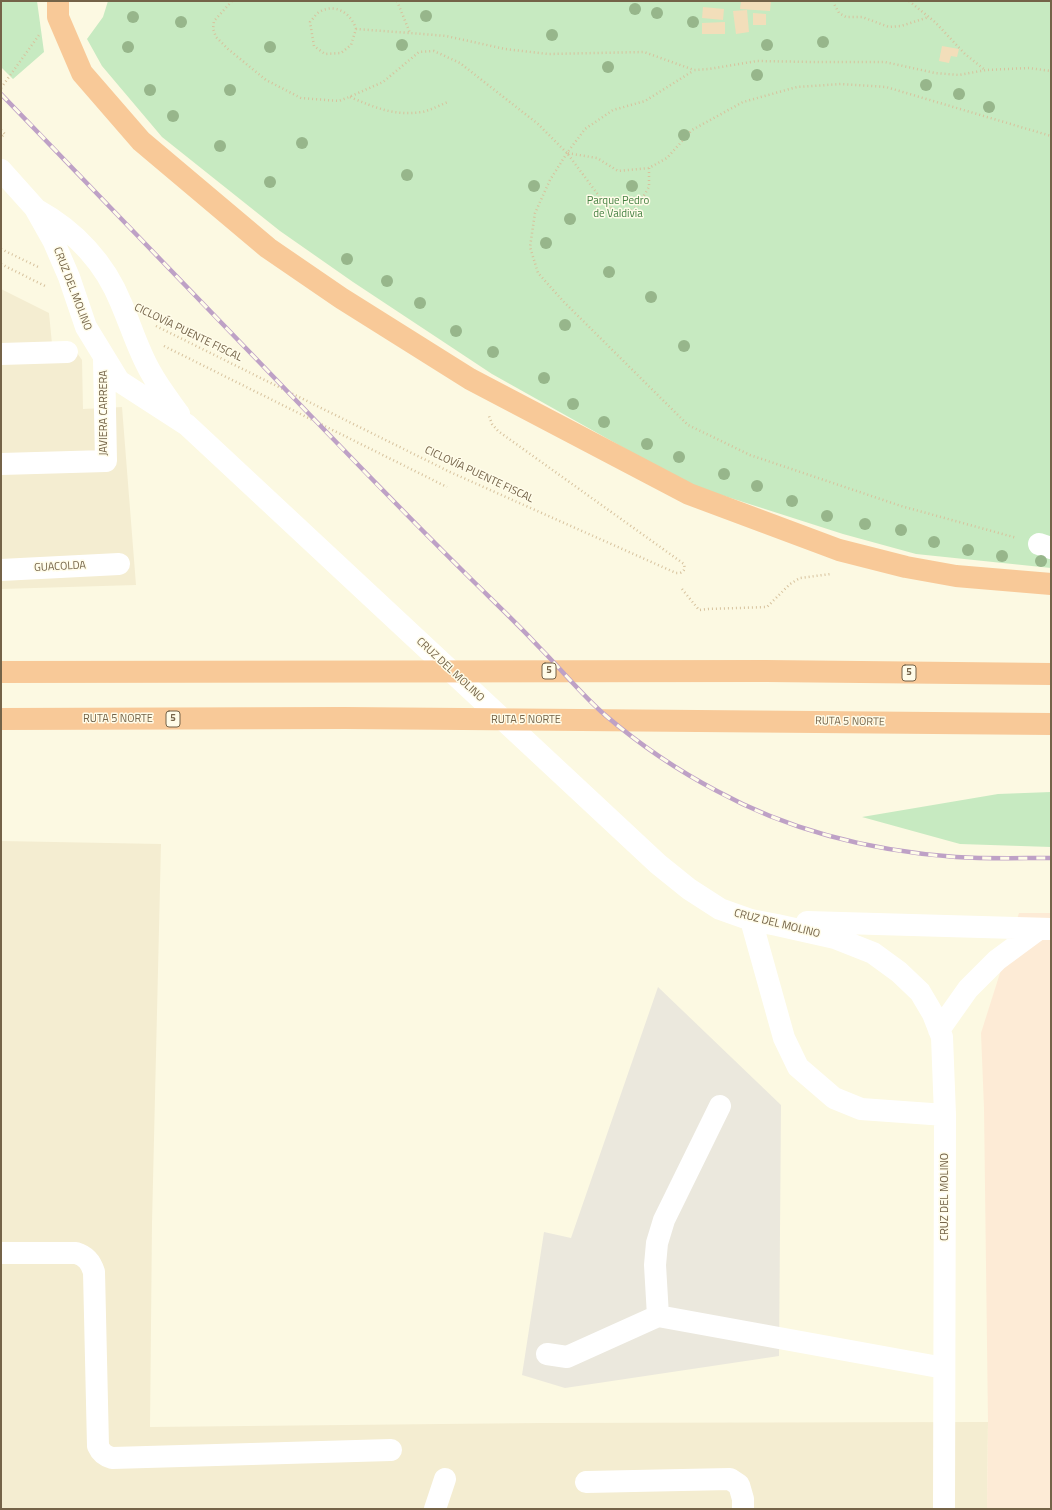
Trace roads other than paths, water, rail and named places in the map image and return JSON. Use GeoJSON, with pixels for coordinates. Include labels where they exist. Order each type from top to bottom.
{"type":"FeatureCollection","features":[{"type":"Feature","properties":{"kind":"highway"},"geometry":{"type":"LineString","coordinates":[[58,9],[82,73],[141,141],[268,248],[341,298],[470,379],[689,494],[839,550],[906,567],[956,576],[1051,584]]}},
{"type":"Feature","properties":{"kind":"highway","name":"5"},"geometry":{"type":"LineString","coordinates":[[1,672],[333,671],[1051,674]]}},
{"type":"Feature","properties":{"kind":"highway","name":"RUTA 5 NORTE"},"geometry":{"type":"LineString","coordinates":[[1,719],[344,718],[1051,724]]}},
{"type":"Feature","properties":{"kind":"street","name":"CRUZ DEL MOLINO"},"geometry":{"type":"LineString","coordinates":[[4,181],[35,208],[62,225],[82,243],[103,268],[121,302],[138,348],[150,371],[187,425]]}},
{"type":"Feature","properties":{"kind":"street","name":"CRUZ DEL MOLINO"},"geometry":{"type":"LineString","coordinates":[[35,208],[62,258],[86,327],[118,381],[187,425],[658,864],[689,889],[720,909],[751,920],[777,924],[835,938],[873,953],[899,972],[920,992],[933,1014],[942,1037],[945,1115],[944,1509]]}},
{"type":"Feature","properties":{"kind":"street"},"geometry":{"type":"LineString","coordinates":[[1,354],[67,352]]}},
{"type":"Feature","properties":{"kind":"street","name":"JAVIERA CARRERA"},"geometry":{"type":"LineString","coordinates":[[1,464],[106,461],[104,358]]}},
{"type":"Feature","properties":{"kind":"street","name":"GUACOLDA"},"geometry":{"type":"LineString","coordinates":[[1,570],[119,564]]}},
{"type":"Feature","properties":{"kind":"street"},"geometry":{"type":"LineString","coordinates":[[945,1115],[860,1108],[834,1098],[798,1067],[784,1038],[751,920],[1045,929]]}},
{"type":"Feature","properties":{"kind":"street"},"geometry":{"type":"LineString","coordinates":[[939,1030],[968,989],[997,960],[1045,929]]}},
{"type":"Feature","properties":{"kind":"street"},"geometry":{"type":"LineString","coordinates":[[658,1316],[655,1265],[657,1243],[664,1220],[720,1106]]}},
{"type":"Feature","properties":{"kind":"street"},"geometry":{"type":"LineString","coordinates":[[1,1253],[76,1253],[82,1255],[92,1266],[94,1272],[98,1446],[107,1456],[112,1458],[391,1450]]}},
{"type":"Feature","properties":{"kind":"street"},"geometry":{"type":"LineString","coordinates":[[547,1354],[567,1357],[658,1316],[944,1368]]}},
{"type":"Feature","properties":{"kind":"street"},"geometry":{"type":"LineString","coordinates":[[435,1509],[445,1479]]}},
{"type":"Feature","properties":{"kind":"street"},"geometry":{"type":"LineString","coordinates":[[586,1482],[730,1479],[739,1485],[744,1509]]}},
{"type":"Feature","properties":{"kind":"railway"},"geometry":{"type":"LineString","coordinates":[[1,94],[365,472],[521,629],[588,699],[631,736],[687,774],[717,791],[773,817],[833,837],[894,850],[956,857],[1051,858]]}},
{"type":"Feature","properties":{"kind":"park label","name":"Parque Pedro de Valdivia"},"geometry":{"type":"Point","coordinates":[618,207]}}]}
